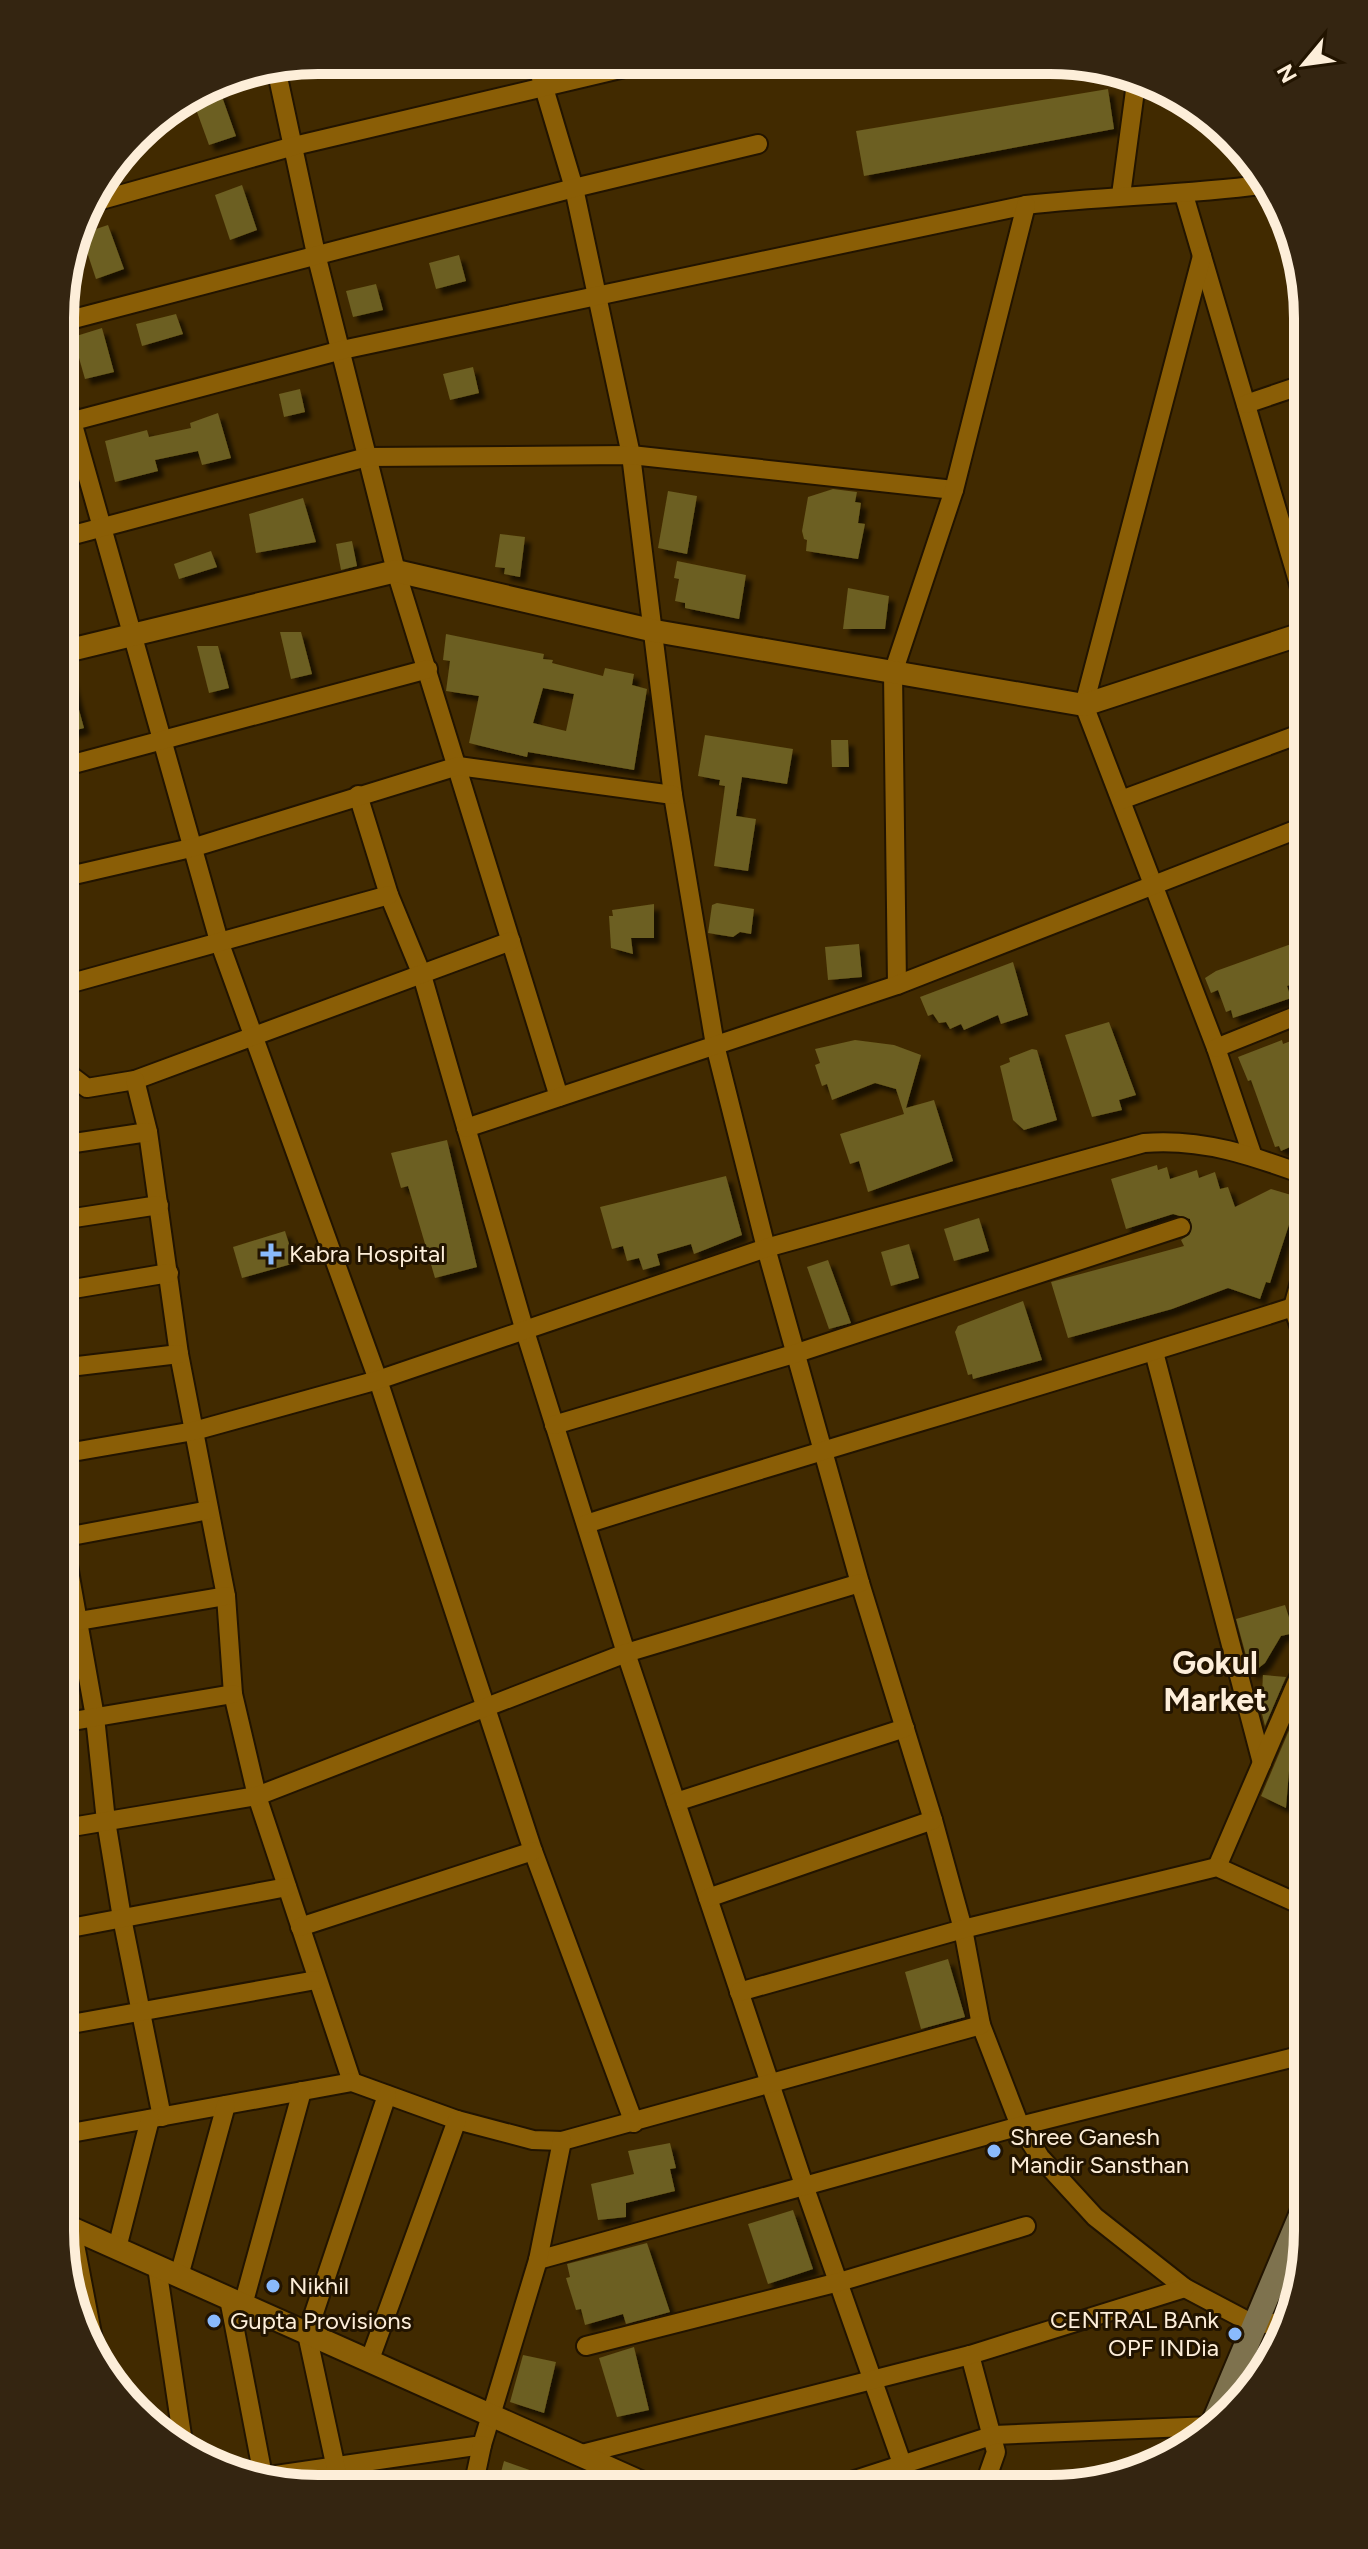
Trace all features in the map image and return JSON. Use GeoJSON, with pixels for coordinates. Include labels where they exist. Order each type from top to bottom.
{"type":"FeatureCollection","features":[{"type":"Feature","properties":{"kind":"main road"},"geometry":{"type":"LineString","coordinates":[[1221,2405],[1293,2234]]}},
{"type":"Feature","properties":{"kind":"street"},"geometry":{"type":"LineString","coordinates":[[540,74],[574,188],[631,455],[673,795],[715,1045],[766,1248],[825,1448],[860,1583],[963,1929],[981,2025],[1020,2126],[1040,2157],[1095,2217],[1185,2288],[1255,2325],[1276,2323]]}},
{"type":"Feature","properties":{"kind":"street"},"geometry":{"type":"LineString","coordinates":[[106,199],[294,146],[596,74]]}},
{"type":"Feature","properties":{"kind":"street"},"geometry":{"type":"LineString","coordinates":[[278,78],[316,254],[396,571],[559,1097]]}},
{"type":"Feature","properties":{"kind":"street"},"geometry":{"type":"LineString","coordinates":[[1121,195],[1135,90]]}},
{"type":"Feature","properties":{"kind":"street"},"geometry":{"type":"LineString","coordinates":[[74,319],[574,188],[758,144]]}},
{"type":"Feature","properties":{"kind":"street"},"geometry":{"type":"LineString","coordinates":[[74,421],[342,350],[1026,205],[1121,195],[1184,195],[1255,186]]}},
{"type":"Feature","properties":{"kind":"street"},"geometry":{"type":"LineString","coordinates":[[1184,195],[1294,567]]}},
{"type":"Feature","properties":{"kind":"street"},"geometry":{"type":"LineString","coordinates":[[897,985],[893,673],[954,490],[1026,205]]}},
{"type":"Feature","properties":{"kind":"street"},"geometry":{"type":"LineString","coordinates":[[1202,256],[1084,705],[1216,1048],[1252,1154]]}},
{"type":"Feature","properties":{"kind":"street"},"geometry":{"type":"LineString","coordinates":[[1246,404],[1294,388]]}},
{"type":"Feature","properties":{"kind":"street"},"geometry":{"type":"LineString","coordinates":[[74,443],[104,527],[219,941],[378,1380],[533,1851],[634,2123]]}},
{"type":"Feature","properties":{"kind":"street"},"geometry":{"type":"LineString","coordinates":[[74,535],[367,457],[631,455],[954,490]]}},
{"type":"Feature","properties":{"kind":"street"},"geometry":{"type":"LineString","coordinates":[[74,649],[132,632],[396,571],[655,631],[1084,705],[1294,637]]}},
{"type":"Feature","properties":{"kind":"street"},"geometry":{"type":"LineString","coordinates":[[74,764],[162,743],[428,669]]}},
{"type":"Feature","properties":{"kind":"street"},"geometry":{"type":"LineString","coordinates":[[1121,800],[1294,736]]}},
{"type":"Feature","properties":{"kind":"street"},"geometry":{"type":"LineString","coordinates":[[74,875],[195,847],[458,766],[673,795]]}},
{"type":"Feature","properties":{"kind":"street"},"geometry":{"type":"LineString","coordinates":[[358,795],[389,895],[422,975],[524,1328],[626,1653],[870,2379],[906,2475]]}},
{"type":"Feature","properties":{"kind":"street"},"geometry":{"type":"LineString","coordinates":[[466,1128],[897,985],[1294,830]]}},
{"type":"Feature","properties":{"kind":"street"},"geometry":{"type":"LineString","coordinates":[[74,982],[389,895]]}},
{"type":"Feature","properties":{"kind":"street"},"geometry":{"type":"LineString","coordinates":[[74,1078],[87,1088],[135,1080],[511,941]]}},
{"type":"Feature","properties":{"kind":"street"},"geometry":{"type":"LineString","coordinates":[[1216,1048],[1294,1017]]}},
{"type":"Feature","properties":{"kind":"street"},"geometry":{"type":"LineString","coordinates":[[135,1080],[148,1132],[179,1354],[226,1596],[233,1694],[257,1796],[352,2082]]}},
{"type":"Feature","properties":{"kind":"street"},"geometry":{"type":"LineString","coordinates":[[74,1143],[148,1132]]}},
{"type":"Feature","properties":{"kind":"street"},"geometry":{"type":"LineString","coordinates":[[74,1452],[194,1431],[378,1380],[766,1248],[1144,1143],[1180,1140],[1252,1154],[1294,1169]]}},
{"type":"Feature","properties":{"kind":"street"},"geometry":{"type":"LineString","coordinates":[[74,1218],[159,1205]]}},
{"type":"Feature","properties":{"kind":"street"},"geometry":{"type":"LineString","coordinates":[[554,1425],[797,1353],[1181,1227]]}},
{"type":"Feature","properties":{"kind":"street"},"geometry":{"type":"LineString","coordinates":[[74,1289],[169,1273]]}},
{"type":"Feature","properties":{"kind":"street"},"geometry":{"type":"LineString","coordinates":[[586,1524],[825,1448],[1154,1352],[1293,1307]]}},
{"type":"Feature","properties":{"kind":"street"},"geometry":{"type":"LineString","coordinates":[[1154,1352],[1262,1763]]}},
{"type":"Feature","properties":{"kind":"street"},"geometry":{"type":"LineString","coordinates":[[74,1366],[179,1354]]}},
{"type":"Feature","properties":{"kind":"street"},"geometry":{"type":"LineString","coordinates":[[74,1532],[209,1510]]}},
{"type":"Feature","properties":{"kind":"street"},"geometry":{"type":"LineString","coordinates":[[74,1827],[257,1796],[626,1653],[860,1583]]}},
{"type":"Feature","properties":{"kind":"street"},"geometry":{"type":"LineString","coordinates":[[74,1621],[226,1596]]}},
{"type":"Feature","properties":{"kind":"street"},"geometry":{"type":"LineString","coordinates":[[74,1640],[95,1717],[106,1821],[156,2118],[117,2248]]}},
{"type":"Feature","properties":{"kind":"street"},"geometry":{"type":"LineString","coordinates":[[1217,1867],[1293,1690]]}},
{"type":"Feature","properties":{"kind":"street"},"geometry":{"type":"LineString","coordinates":[[74,1721],[233,1694]]}},
{"type":"Feature","properties":{"kind":"street"},"geometry":{"type":"LineString","coordinates":[[676,1802],[905,1728]]}},
{"type":"Feature","properties":{"kind":"street"},"geometry":{"type":"LineString","coordinates":[[708,1898],[933,1820]]}},
{"type":"Feature","properties":{"kind":"street"},"geometry":{"type":"LineString","coordinates":[[300,1927],[533,1851]]}},
{"type":"Feature","properties":{"kind":"street"},"geometry":{"type":"LineString","coordinates":[[739,1992],[963,1929],[1217,1867],[1293,1901]]}},
{"type":"Feature","properties":{"kind":"street"},"geometry":{"type":"LineString","coordinates":[[74,1927],[287,1887]]}},
{"type":"Feature","properties":{"kind":"street"},"geometry":{"type":"LineString","coordinates":[[74,2024],[316,1980]]}},
{"type":"Feature","properties":{"kind":"street"},"geometry":{"type":"LineString","coordinates":[[74,2133],[352,2082],[457,2120],[533,2140],[562,2141],[981,2025]]}},
{"type":"Feature","properties":{"kind":"street"},"geometry":{"type":"LineString","coordinates":[[538,2260],[1020,2126],[1293,2057]]}},
{"type":"Feature","properties":{"kind":"street"},"geometry":{"type":"LineString","coordinates":[[259,2468],[236,2302],[302,2091]]}},
{"type":"Feature","properties":{"kind":"street"},"geometry":{"type":"LineString","coordinates":[[337,2475],[307,2334],[387,2095]]}},
{"type":"Feature","properties":{"kind":"street"},"geometry":{"type":"LineString","coordinates":[[179,2276],[226,2105]]}},
{"type":"Feature","properties":{"kind":"street"},"geometry":{"type":"LineString","coordinates":[[369,2362],[457,2120]]}},
{"type":"Feature","properties":{"kind":"street"},"geometry":{"type":"LineString","coordinates":[[476,2475],[538,2260],[562,2141]]}},
{"type":"Feature","properties":{"kind":"street"},"geometry":{"type":"LineString","coordinates":[[586,2346],[839,2282],[1026,2226]]}},
{"type":"Feature","properties":{"kind":"street"},"geometry":{"type":"LineString","coordinates":[[74,2229],[491,2418],[626,2475]]}},
{"type":"Feature","properties":{"kind":"street"},"geometry":{"type":"LineString","coordinates":[[157,2267],[182,2433]]}},
{"type":"Feature","properties":{"kind":"street"},"geometry":{"type":"LineString","coordinates":[[582,2454],[970,2355],[1185,2288]]}},
{"type":"Feature","properties":{"kind":"street"},"geometry":{"type":"LineString","coordinates":[[970,2355],[994,2435],[995,2458],[988,2475]]}},
{"type":"Feature","properties":{"kind":"street"},"geometry":{"type":"LineString","coordinates":[[871,2475],[994,2435],[1194,2429]]}},
{"type":"Feature","properties":{"kind":"street"},"geometry":{"type":"LineString","coordinates":[[288,2473],[473,2449],[482,2445]]}},
{"type":"Feature","properties":{"kind":"building"},"geometry":{"type":"Polygon","coordinates":[[[1108,89],[1114,129],[864,176],[856,131],[1108,89]]]}},
{"type":"Feature","properties":{"kind":"building"},"geometry":{"type":"Polygon","coordinates":[[[221,95],[236,136],[209,145],[195,107],[221,95]]]}},
{"type":"Feature","properties":{"kind":"building"},"geometry":{"type":"Polygon","coordinates":[[[242,185],[257,230],[230,240],[215,195],[242,185]]]}},
{"type":"Feature","properties":{"kind":"building"},"geometry":{"type":"Polygon","coordinates":[[[108,225],[124,269],[96,279],[85,247],[91,231],[108,225]]]}},
{"type":"Feature","properties":{"kind":"building"},"geometry":{"type":"Polygon","coordinates":[[[459,255],[466,281],[436,289],[429,263],[459,255]]]}},
{"type":"Feature","properties":{"kind":"building"},"geometry":{"type":"Polygon","coordinates":[[[376,284],[383,310],[353,317],[346,291],[376,284]]]}},
{"type":"Feature","properties":{"kind":"building"},"geometry":{"type":"Polygon","coordinates":[[[176,314],[183,334],[142,346],[136,324],[176,314]]]}},
{"type":"Feature","properties":{"kind":"building"},"geometry":{"type":"Polygon","coordinates":[[[102,328],[114,372],[85,379],[74,337],[102,328]]]}},
{"type":"Feature","properties":{"kind":"building"},"geometry":{"type":"Polygon","coordinates":[[[473,367],[479,393],[450,400],[443,374],[473,367]]]}},
{"type":"Feature","properties":{"kind":"building"},"geometry":{"type":"Polygon","coordinates":[[[300,389],[305,412],[284,417],[279,394],[300,389]]]}},
{"type":"Feature","properties":{"kind":"building"},"geometry":{"type":"Polygon","coordinates":[[[218,413],[231,458],[202,465],[198,451],[155,460],[158,471],[115,482],[105,441],[147,430],[149,437],[191,428],[190,423],[218,413]]]}},
{"type":"Feature","properties":{"kind":"building"},"geometry":{"type":"Polygon","coordinates":[[[833,489],[857,492],[855,502],[861,503],[858,523],[865,524],[858,559],[806,551],[807,540],[802,531],[808,497],[833,489]]]}},
{"type":"Feature","properties":{"kind":"building"},"geometry":{"type":"Polygon","coordinates":[[[668,491],[697,496],[687,554],[658,548],[668,491]]]}},
{"type":"Feature","properties":{"kind":"building"},"geometry":{"type":"Polygon","coordinates":[[[303,498],[316,542],[256,553],[249,514],[303,498]]]}},
{"type":"Feature","properties":{"kind":"building"},"geometry":{"type":"Polygon","coordinates":[[[500,534],[525,537],[520,577],[504,574],[505,568],[495,567],[500,534]]]}},
{"type":"Feature","properties":{"kind":"building"},"geometry":{"type":"Polygon","coordinates":[[[352,541],[357,566],[341,570],[336,544],[352,541]]]}},
{"type":"Feature","properties":{"kind":"building"},"geometry":{"type":"Polygon","coordinates":[[[211,551],[217,567],[179,579],[174,564],[211,551]]]}},
{"type":"Feature","properties":{"kind":"building"},"geometry":{"type":"Polygon","coordinates":[[[677,561],[746,575],[739,619],[685,608],[685,603],[675,601],[679,579],[674,578],[677,561]]]}},
{"type":"Feature","properties":{"kind":"building"},"geometry":{"type":"Polygon","coordinates":[[[848,588],[889,596],[885,629],[843,629],[848,588]]]}},
{"type":"Feature","properties":{"kind":"building"},"geometry":{"type":"Polygon","coordinates":[[[280,632],[301,632],[312,674],[291,679],[280,632]]]}},
{"type":"Feature","properties":{"kind":"building"},"geometry":{"type":"Polygon","coordinates":[[[446,634],[544,654],[543,659],[553,660],[552,663],[603,676],[605,668],[634,674],[632,685],[647,689],[634,770],[528,752],[527,757],[469,743],[479,696],[446,691],[450,661],[443,660],[446,634]],[[543,688],[533,723],[566,731],[574,694],[543,688]]]}},
{"type":"Feature","properties":{"kind":"building"},"geometry":{"type":"Polygon","coordinates":[[[197,646],[218,646],[229,688],[209,693],[197,646]]]}},
{"type":"Feature","properties":{"kind":"building"},"geometry":{"type":"Polygon","coordinates":[[[74,692],[84,728],[74,731],[74,692]]]}},
{"type":"Feature","properties":{"kind":"building"},"geometry":{"type":"Polygon","coordinates":[[[705,735],[793,749],[787,784],[742,777],[736,816],[756,819],[748,871],[714,866],[725,786],[719,785],[720,780],[698,776],[705,735]]]}},
{"type":"Feature","properties":{"kind":"building"},"geometry":{"type":"Polygon","coordinates":[[[831,740],[848,740],[849,767],[832,767],[831,740]]]}},
{"type":"Feature","properties":{"kind":"building"},"geometry":{"type":"Polygon","coordinates":[[[717,903],[754,909],[751,934],[740,932],[733,937],[708,933],[712,905],[717,903]]]}},
{"type":"Feature","properties":{"kind":"building"},"geometry":{"type":"Polygon","coordinates":[[[654,904],[654,938],[631,938],[633,954],[611,948],[609,916],[613,916],[612,910],[654,904]]]}},
{"type":"Feature","properties":{"kind":"building"},"geometry":{"type":"Polygon","coordinates":[[[1294,943],[1294,983],[1287,986],[1291,998],[1233,1018],[1231,1010],[1226,1012],[1218,990],[1211,993],[1205,978],[1216,971],[1294,943]]]}},
{"type":"Feature","properties":{"kind":"building"},"geometry":{"type":"Polygon","coordinates":[[[859,944],[862,977],[828,980],[825,947],[859,944]]]}},
{"type":"Feature","properties":{"kind":"building"},"geometry":{"type":"Polygon","coordinates":[[[1013,962],[1028,1015],[1001,1024],[998,1015],[964,1030],[961,1024],[950,1029],[946,1022],[939,1023],[933,1014],[928,1016],[920,997],[1013,962]]]}},
{"type":"Feature","properties":{"kind":"building"},"geometry":{"type":"Polygon","coordinates":[[[1109,1022],[1136,1095],[1119,1100],[1122,1110],[1092,1117],[1065,1035],[1109,1022]]]}},
{"type":"Feature","properties":{"kind":"building"},"geometry":{"type":"Polygon","coordinates":[[[855,1040],[894,1045],[921,1055],[906,1108],[934,1100],[953,1161],[868,1192],[859,1161],[850,1164],[840,1134],[904,1114],[896,1089],[875,1083],[832,1100],[827,1084],[822,1086],[815,1065],[820,1063],[815,1049],[855,1040]]]}},
{"type":"Feature","properties":{"kind":"building"},"geometry":{"type":"Polygon","coordinates":[[[1282,1040],[1283,1044],[1294,1040],[1294,1150],[1290,1147],[1281,1151],[1279,1146],[1275,1147],[1251,1080],[1248,1081],[1238,1057],[1282,1040]]]}},
{"type":"Feature","properties":{"kind":"building"},"geometry":{"type":"Polygon","coordinates":[[[1037,1050],[1057,1120],[1024,1130],[1013,1120],[1000,1066],[1010,1062],[1009,1058],[1037,1050]]]}},
{"type":"Feature","properties":{"kind":"building"},"geometry":{"type":"Polygon","coordinates":[[[447,1140],[477,1267],[435,1278],[408,1186],[401,1188],[391,1153],[447,1140]]]}},
{"type":"Feature","properties":{"kind":"building"},"geometry":{"type":"Polygon","coordinates":[[[1157,1165],[1158,1170],[1167,1167],[1170,1179],[1197,1170],[1199,1178],[1215,1172],[1220,1189],[1228,1187],[1235,1207],[1271,1189],[1294,1196],[1294,1211],[1270,1283],[1266,1282],[1260,1299],[1228,1288],[1172,1309],[1068,1338],[1051,1282],[1184,1246],[1181,1240],[1190,1234],[1190,1219],[1173,1214],[1126,1229],[1111,1179],[1157,1165]]]}},
{"type":"Feature","properties":{"kind":"building"},"geometry":{"type":"Polygon","coordinates":[[[726,1176],[742,1235],[694,1254],[691,1244],[657,1254],[660,1265],[643,1270],[639,1258],[627,1261],[623,1246],[612,1249],[600,1207],[726,1176]]]}},
{"type":"Feature","properties":{"kind":"building"},"geometry":{"type":"Polygon","coordinates":[[[979,1218],[989,1251],[954,1261],[944,1229],[979,1218]]]}},
{"type":"Feature","properties":{"kind":"building"},"geometry":{"type":"Polygon","coordinates":[[[285,1231],[295,1263],[242,1278],[233,1247],[285,1231]]]}},
{"type":"Feature","properties":{"kind":"building"},"geometry":{"type":"Polygon","coordinates":[[[909,1244],[919,1278],[891,1286],[881,1252],[909,1244]]]}},
{"type":"Feature","properties":{"kind":"building"},"geometry":{"type":"Polygon","coordinates":[[[828,1260],[851,1323],[829,1329],[807,1267],[828,1260]]]}},
{"type":"Feature","properties":{"kind":"building"},"geometry":{"type":"Polygon","coordinates":[[[1023,1301],[1042,1360],[973,1379],[972,1374],[968,1375],[955,1332],[958,1326],[1023,1301]]]}},
{"type":"Feature","properties":{"kind":"building"},"geometry":{"type":"Polygon","coordinates":[[[1285,1605],[1293,1633],[1281,1636],[1265,1663],[1251,1674],[1236,1619],[1285,1605]]]}},
{"type":"Feature","properties":{"kind":"building"},"geometry":{"type":"Polygon","coordinates":[[[1263,1675],[1286,1677],[1265,1726],[1261,1710],[1263,1675]]]}},
{"type":"Feature","properties":{"kind":"building"},"geometry":{"type":"Polygon","coordinates":[[[1293,1721],[1286,1808],[1261,1796],[1293,1721]]]}},
{"type":"Feature","properties":{"kind":"building"},"geometry":{"type":"Polygon","coordinates":[[[948,1959],[965,2017],[921,2029],[905,1972],[948,1959]]]}},
{"type":"Feature","properties":{"kind":"building"},"geometry":{"type":"Polygon","coordinates":[[[670,2143],[676,2168],[670,2169],[675,2191],[626,2203],[626,2217],[598,2220],[591,2184],[634,2174],[628,2151],[670,2143]]]}},
{"type":"Feature","properties":{"kind":"building"},"geometry":{"type":"Polygon","coordinates":[[[793,2210],[813,2269],[768,2284],[748,2224],[793,2210]]]}},
{"type":"Feature","properties":{"kind":"building"},"geometry":{"type":"Polygon","coordinates":[[[647,2243],[670,2312],[626,2324],[623,2314],[585,2325],[581,2309],[576,2310],[566,2278],[570,2277],[567,2264],[647,2243]]]}},
{"type":"Feature","properties":{"kind":"building"},"geometry":{"type":"Polygon","coordinates":[[[634,2347],[649,2410],[617,2417],[599,2358],[634,2347]]]}},
{"type":"Feature","properties":{"kind":"building"},"geometry":{"type":"Polygon","coordinates":[[[523,2355],[556,2362],[544,2413],[510,2402],[523,2355]]]}},
{"type":"Feature","properties":{"kind":"building"},"geometry":{"type":"Polygon","coordinates":[[[504,2461],[538,2473],[537,2475],[500,2475],[504,2461]]]}},
{"type":"Feature","properties":{"kind":"place","name":"Kabra Hospital"},"geometry":{"type":"Point","coordinates":[271,1254]}},
{"type":"Feature","properties":{"kind":"place","name":"Shree Ganesh Mandir Sansthan"},"geometry":{"type":"Point","coordinates":[994,2151]}},
{"type":"Feature","properties":{"kind":"place","name":"Nikhil"},"geometry":{"type":"Point","coordinates":[273,2286]}},
{"type":"Feature","properties":{"kind":"place","name":"Gupta Provisions"},"geometry":{"type":"Point","coordinates":[214,2321]}},
{"type":"Feature","properties":{"kind":"place","name":"CENTRAL BAnk OPF INDia"},"geometry":{"type":"Point","coordinates":[1235,2334]}},
{"type":"Feature","properties":{"kind":"district","name":"Gokul Market"},"geometry":{"type":"Point","coordinates":[1215,1682]}}]}
